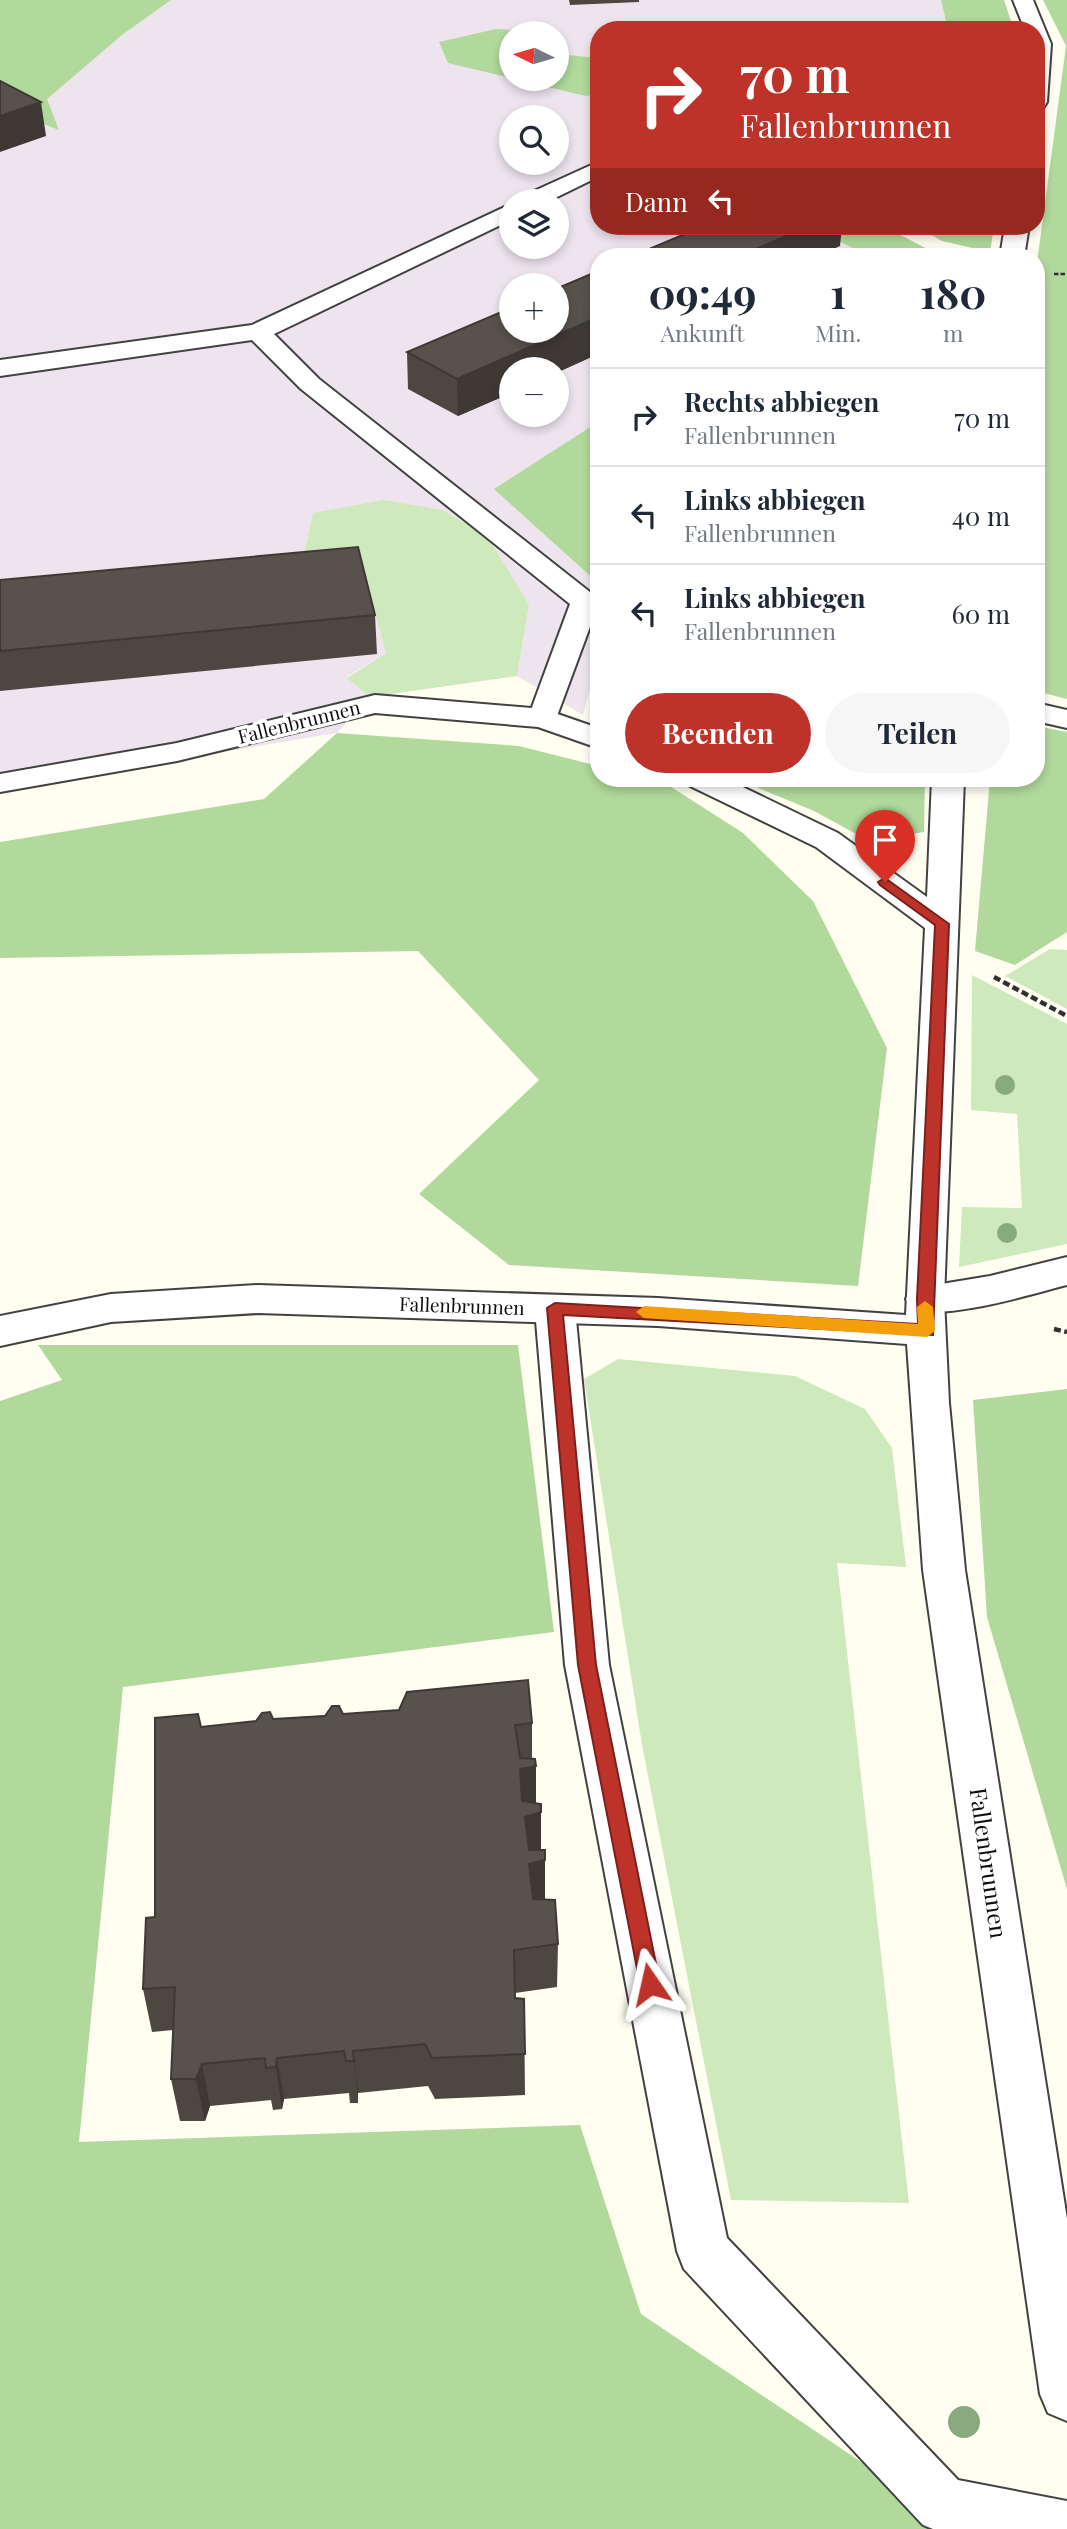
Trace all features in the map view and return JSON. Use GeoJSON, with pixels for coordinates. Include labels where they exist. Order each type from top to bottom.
{"type":"FeatureCollection","features":[{"type":"Feature","properties":{"kind":"street"},"geometry":{"type":"LineString","coordinates":[[1023,0],[1031,21]]}},
{"type":"Feature","properties":{"kind":"street"},"geometry":{"type":"LineString","coordinates":[[556,189],[590,173]]}},
{"type":"Feature","properties":{"kind":"street"},"geometry":{"type":"LineString","coordinates":[[0,369],[258,332],[499,217]]}},
{"type":"Feature","properties":{"kind":"street"},"geometry":{"type":"LineString","coordinates":[[258,332],[310,384],[585,602],[543,718]]}},
{"type":"Feature","properties":{"kind":"street","name":"Fallenbrunnen"},"geometry":{"type":"LineString","coordinates":[[0,783],[177,752],[375,704],[543,718],[590,736]]}},
{"type":"Feature","properties":{"kind":"street"},"geometry":{"type":"LineString","coordinates":[[1045,714],[1067,719]]}},
{"type":"Feature","properties":{"kind":"street"},"geometry":{"type":"LineString","coordinates":[[718,787],[827,840],[942,936]]}},
{"type":"Feature","properties":{"kind":"street","name":"Fallenbrunnen"},"geometry":{"type":"LineString","coordinates":[[948,787],[926,1315],[929,1403],[944,1570],[1067,2394]]}},
{"type":"Feature","properties":{"kind":"street","name":"Fallenbrunnen"},"geometry":{"type":"LineString","coordinates":[[0,1331],[111,1308],[258,1299],[926,1315],[990,1290],[1067,1271]]}},
{"type":"Feature","properties":{"kind":"street"},"geometry":{"type":"LineString","coordinates":[[555,1308],[587,1665],[703,2251],[943,2505],[1067,2529]]}},
{"type":"Feature","properties":{"kind":"path"},"geometry":{"type":"LineString","coordinates":[[942,936],[1067,1016]]}},
{"type":"Feature","properties":{"kind":"shaded area"},"geometry":{"type":"Polygon","coordinates":[[[171,0],[941,0],[946,21],[590,21],[590,235],[826,235],[854,248],[590,248],[590,427],[495,489],[590,576],[590,688],[583,715],[517,676],[529,605],[365,579],[386,653],[347,677],[370,697],[337,733],[0,789],[0,107],[59,129],[46,99],[122,35],[171,0]]]}},
{"type":"Feature","properties":{"kind":"green space"},"geometry":{"type":"Polygon","coordinates":[[[0,0],[171,0],[122,35],[47,99],[59,130],[0,107],[0,0]]]}},
{"type":"Feature","properties":{"kind":"green space"},"geometry":{"type":"Polygon","coordinates":[[[941,0],[1004,0],[1011,21],[946,21],[941,0]]]}},
{"type":"Feature","properties":{"kind":"green space"},"geometry":{"type":"Polygon","coordinates":[[[1043,0],[1067,0],[1067,699],[1045,693],[1045,248],[1039,248],[1041,235],[1045,235],[1045,203],[1066,46],[1043,0]]]}},
{"type":"Feature","properties":{"kind":"green space"},"geometry":{"type":"Polygon","coordinates":[[[499,29],[499,75],[448,63],[439,42],[499,29]]]}},
{"type":"Feature","properties":{"kind":"green space"},"geometry":{"type":"Polygon","coordinates":[[[569,55],[590,57],[590,95],[565,91],[569,91],[569,55]]]}},
{"type":"Feature","properties":{"kind":"green space"},"geometry":{"type":"Polygon","coordinates":[[[826,235],[900,235],[926,248],[853,248],[826,235]]]}},
{"type":"Feature","properties":{"kind":"green space"},"geometry":{"type":"Polygon","coordinates":[[[931,235],[993,235],[991,248],[973,248],[942,241],[931,235]]]}},
{"type":"Feature","properties":{"kind":"green space"},"geometry":{"type":"Polygon","coordinates":[[[590,427],[590,576],[494,489],[590,427]]]}},
{"type":"Feature","properties":{"kind":"green space"},"geometry":{"type":"Polygon","coordinates":[[[383,500],[442,510],[488,537],[529,605],[517,676],[370,697],[347,678],[386,653],[365,579],[299,579],[313,513],[383,500]]]}},
{"type":"Feature","properties":{"kind":"green space"},"geometry":{"type":"Polygon","coordinates":[[[1045,728],[1067,732],[1067,932],[1015,965],[975,951],[989,787],[1045,787],[1045,728]]]}},
{"type":"Feature","properties":{"kind":"green space"},"geometry":{"type":"Polygon","coordinates":[[[337,733],[519,746],[590,764],[590,787],[671,787],[743,833],[813,901],[887,1048],[858,1286],[509,1265],[419,1194],[539,1080],[418,951],[0,958],[0,842],[264,799],[337,733]]]}},
{"type":"Feature","properties":{"kind":"green space"},"geometry":{"type":"Polygon","coordinates":[[[756,787],[925,787],[924,832],[869,841],[814,811],[756,787]]]}},
{"type":"Feature","properties":{"kind":"green space"},"geometry":{"type":"Polygon","coordinates":[[[1050,949],[1067,950],[1067,1009],[1005,976],[1050,949]]]}},
{"type":"Feature","properties":{"kind":"green space"},"geometry":{"type":"Polygon","coordinates":[[[972,975],[1067,1024],[1067,1244],[959,1267],[962,1207],[1022,1208],[1017,1114],[971,1110],[972,975]]]}},
{"type":"Feature","properties":{"kind":"green space"},"geometry":{"type":"Polygon","coordinates":[[[38,1345],[518,1345],[554,1632],[123,1687],[79,2142],[580,2125],[641,2314],[961,2529],[0,2529],[0,1401],[62,1380],[38,1345]]]}},
{"type":"Feature","properties":{"kind":"green space"},"geometry":{"type":"Polygon","coordinates":[[[618,1359],[795,1376],[865,1409],[892,1448],[906,1567],[837,1563],[909,2203],[731,2200],[642,1745],[584,1379],[618,1359]]]}},
{"type":"Feature","properties":{"kind":"green space"},"geometry":{"type":"Polygon","coordinates":[[[1067,1389],[1067,1889],[987,1617],[973,1400],[1067,1389]]]}},
{"type":"Feature","properties":{"kind":"building"},"geometry":{"type":"Polygon","coordinates":[[[0,81],[41,102],[0,116],[0,81]]]}},
{"type":"Feature","properties":{"kind":"building"},"geometry":{"type":"Polygon","coordinates":[[[683,235],[788,235],[758,248],[651,248],[683,235]]]}},
{"type":"Feature","properties":{"kind":"building"},"geometry":{"type":"Polygon","coordinates":[[[590,274],[590,321],[569,330],[569,283],[590,274]]]}},
{"type":"Feature","properties":{"kind":"building"},"geometry":{"type":"Polygon","coordinates":[[[499,313],[499,343],[539,343],[507,357],[499,357],[499,361],[457,379],[407,352],[499,313]]]}},
{"type":"Feature","properties":{"kind":"building"},"geometry":{"type":"Polygon","coordinates":[[[358,547],[375,615],[0,651],[0,580],[358,547]]]}},
{"type":"Feature","properties":{"kind":"building"},"geometry":{"type":"Polygon","coordinates":[[[528,1680],[532,1723],[515,1725],[520,1758],[535,1759],[536,1766],[520,1769],[522,1801],[541,1804],[541,1812],[525,1817],[529,1850],[545,1850],[545,1860],[529,1864],[533,1899],[555,1900],[558,1944],[514,1950],[515,1998],[524,1999],[525,2054],[432,2058],[425,2044],[353,2051],[354,2061],[346,2061],[344,2051],[277,2058],[276,2067],[266,2068],[265,2058],[202,2064],[196,2079],[171,2079],[175,1987],[143,1989],[146,1918],[155,1917],[155,1718],[198,1714],[201,1727],[256,1721],[262,1713],[270,1712],[273,1719],[325,1716],[332,1706],[339,1706],[343,1714],[399,1710],[407,1692],[528,1680]]]}},
{"type":"Feature","properties":{"kind":"slow traffic"},"geometry":{"type":"LineString","coordinates":[[644,1312],[927,1331],[925,1307]]}},
{"type":"Feature","properties":{"kind":"route"},"geometry":{"type":"LineString","coordinates":[[650,1984],[587,1665],[555,1308],[658,1312],[927,1331],[925,1299],[942,924],[885,882]]}}]}
